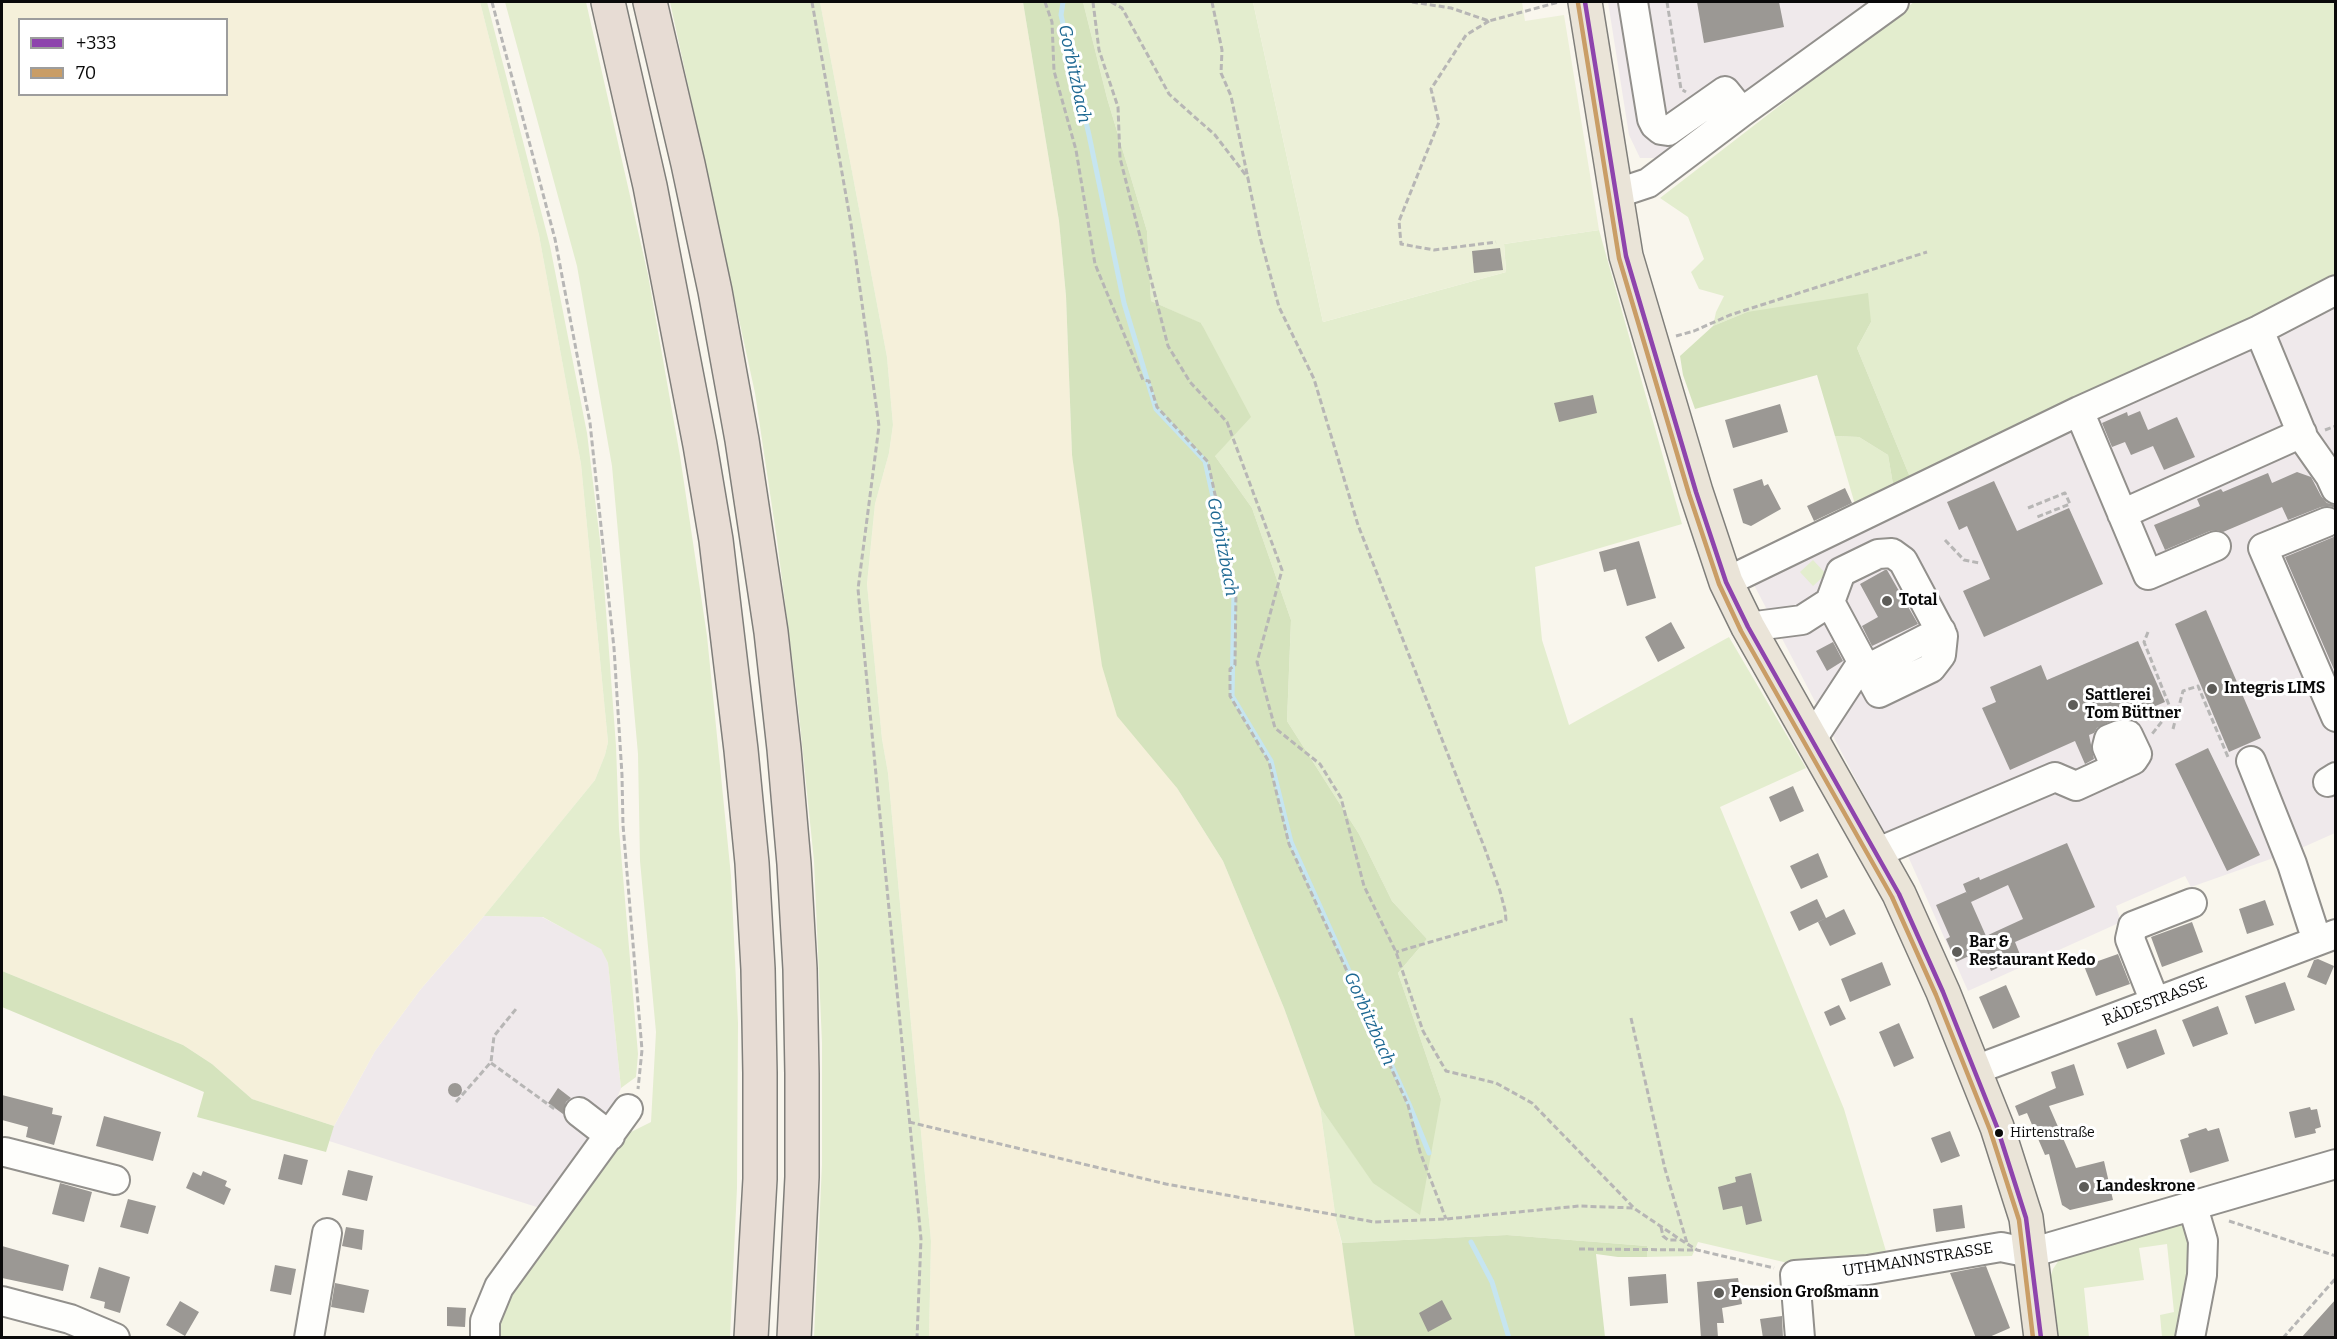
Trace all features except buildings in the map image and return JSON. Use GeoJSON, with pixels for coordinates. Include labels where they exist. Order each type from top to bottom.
{"type":"FeatureCollection","features":[{"type":"Feature","properties":{"kind":"highway"},"geometry":{"type":"LineString","coordinates":[[608,2],[655,208],[700,445],[716,540],[741,750],[755,922],[760,1074],[759,1179],[751,1338]]}},
{"type":"Feature","properties":{"kind":"highway"},"geometry":{"type":"LineString","coordinates":[[650,2],[700,222],[742,440],[768,611],[784,749],[794,864],[802,1062],[802,1178],[794,1338]]}},
{"type":"Feature","properties":{"kind":"main road"},"geometry":{"type":"LineString","coordinates":[[1586,2],[1626,256],[1696,492],[1726,582],[1748,627],[1899,894],[1943,992],[1997,1127],[2026,1218],[2041,1338]]}},
{"type":"Feature","properties":{"kind":"street"},"geometry":{"type":"LineString","coordinates":[[1633,2],[1654,125],[1661,130],[1668,130],[1725,91],[1742,112]]}},
{"type":"Feature","properties":{"kind":"street"},"geometry":{"type":"LineString","coordinates":[[1615,194],[1648,183],[1893,2]]}},
{"type":"Feature","properties":{"kind":"street"},"geometry":{"type":"LineString","coordinates":[[1726,582],[2079,411],[2259,330],[2336,290]]}},
{"type":"Feature","properties":{"kind":"street"},"geometry":{"type":"LineString","coordinates":[[2259,330],[2302,433],[2336,489]]}},
{"type":"Feature","properties":{"kind":"street"},"geometry":{"type":"LineString","coordinates":[[2079,411],[2148,575],[2216,546]]}},
{"type":"Feature","properties":{"kind":"street"},"geometry":{"type":"LineString","coordinates":[[2122,514],[2302,433]]}},
{"type":"Feature","properties":{"kind":"street"},"geometry":{"type":"LineString","coordinates":[[2326,522],[2263,548],[2336,717]]}},
{"type":"Feature","properties":{"kind":"street"},"geometry":{"type":"LineString","coordinates":[[1748,627],[1802,620],[1830,602],[1841,572],[1878,554],[1892,553],[1903,561],[1942,637],[1941,655],[1931,668],[1880,693],[1830,602]]}},
{"type":"Feature","properties":{"kind":"street"},"geometry":{"type":"LineString","coordinates":[[1812,739],[1868,671]]}},
{"type":"Feature","properties":{"kind":"street"},"geometry":{"type":"LineString","coordinates":[[1876,853],[2055,777],[2076,786],[2126,761]]}},
{"type":"Feature","properties":{"kind":"street"},"geometry":{"type":"LineString","coordinates":[[2254,769],[2292,864],[2326,938]]}},
{"type":"Feature","properties":{"kind":"street"},"geometry":{"type":"LineString","coordinates":[[2155,1002],[2130,939],[2133,926],[2192,903]]}},
{"type":"Feature","properties":{"kind":"street","name":"RÄDESTRASSE"},"geometry":{"type":"LineString","coordinates":[[1975,1070],[2326,938]]}},
{"type":"Feature","properties":{"kind":"street"},"geometry":{"type":"LineString","coordinates":[[485,1338],[485,1321],[499,1287],[628,1109]]}},
{"type":"Feature","properties":{"kind":"street"},"geometry":{"type":"LineString","coordinates":[[579,1112],[610,1136]]}},
{"type":"Feature","properties":{"kind":"street"},"geometry":{"type":"LineString","coordinates":[[3,1154],[115,1180]]}},
{"type":"Feature","properties":{"kind":"street"},"geometry":{"type":"LineString","coordinates":[[2031,1253],[2336,1164]]}},
{"type":"Feature","properties":{"kind":"street"},"geometry":{"type":"LineString","coordinates":[[2190,1338],[2202,1275],[2203,1241],[2193,1207]]}},
{"type":"Feature","properties":{"kind":"street"},"geometry":{"type":"LineString","coordinates":[[309,1338],[327,1233]]}},
{"type":"Feature","properties":{"kind":"street","name":"UTHMANNSTRASSE"},"geometry":{"type":"LineString","coordinates":[[1796,1275],[1868,1269],[2001,1247],[2031,1253]]}},
{"type":"Feature","properties":{"kind":"street"},"geometry":{"type":"LineString","coordinates":[[1796,1275],[1800,1338]]}},
{"type":"Feature","properties":{"kind":"street"},"geometry":{"type":"LineString","coordinates":[[2,1301],[68,1328],[115,1338]]}},
{"type":"Feature","properties":{"kind":"path"},"geometry":{"type":"LineString","coordinates":[[492,2],[555,239],[590,423],[614,648],[623,825],[642,1050],[638,1092],[628,1109]]}},
{"type":"Feature","properties":{"kind":"path"},"geometry":{"type":"LineString","coordinates":[[812,2],[851,224],[879,426],[858,589],[921,1239],[917,1338]]}},
{"type":"Feature","properties":{"kind":"path"},"geometry":{"type":"LineString","coordinates":[[1045,2],[1052,22],[1054,71],[1076,150],[1095,264],[1143,380],[1149,381],[1157,407],[1208,462],[1236,592],[1236,665],[1230,669],[1230,696],[1269,762],[1288,844],[1408,1105],[1420,1152],[1446,1219]]}},
{"type":"Feature","properties":{"kind":"path"},"geometry":{"type":"LineString","coordinates":[[1093,2],[1099,50],[1118,107],[1120,158],[1168,346],[1191,382],[1227,422],[1282,570],[1257,662],[1275,728],[1320,764],[1341,798],[1364,886],[1396,952],[1423,1031],[1446,1071],[1496,1083],[1532,1103],[1635,1209],[1697,1250]]}},
{"type":"Feature","properties":{"kind":"path"},"geometry":{"type":"LineString","coordinates":[[1111,2],[1122,8],[1169,94],[1215,135],[1248,178]]}},
{"type":"Feature","properties":{"kind":"path"},"geometry":{"type":"LineString","coordinates":[[1212,2],[1222,50],[1221,73],[1231,96],[1260,237],[1279,307],[1314,380],[1358,525],[1485,849],[1505,910],[1506,920],[1396,952]]}},
{"type":"Feature","properties":{"kind":"path"},"geometry":{"type":"LineString","coordinates":[[1412,2],[1451,8],[1489,21]]}},
{"type":"Feature","properties":{"kind":"path"},"geometry":{"type":"LineString","coordinates":[[1496,242],[1434,250],[1401,244],[1400,221],[1439,122],[1431,89],[1466,35],[1489,21],[1559,2]]}},
{"type":"Feature","properties":{"kind":"path"},"geometry":{"type":"LineString","coordinates":[[1667,2],[1681,89],[1688,94]]}},
{"type":"Feature","properties":{"kind":"path"},"geometry":{"type":"LineString","coordinates":[[1651,343],[1694,331],[1730,315],[1927,252]]}},
{"type":"Feature","properties":{"kind":"path"},"geometry":{"type":"LineString","coordinates":[[2028,508],[2065,493],[2070,504],[2037,517]]}},
{"type":"Feature","properties":{"kind":"path"},"geometry":{"type":"LineString","coordinates":[[1945,540],[1964,560],[1979,563]]}},
{"type":"Feature","properties":{"kind":"path"},"geometry":{"type":"LineString","coordinates":[[2126,761],[2171,710],[2144,642],[2148,632]]}},
{"type":"Feature","properties":{"kind":"path"},"geometry":{"type":"LineString","coordinates":[[2173,729],[2184,692],[2198,686],[2228,758],[2254,769]]}},
{"type":"Feature","properties":{"kind":"path"},"geometry":{"type":"LineString","coordinates":[[456,1102],[491,1062],[494,1036],[516,1009]]}},
{"type":"Feature","properties":{"kind":"path"},"geometry":{"type":"LineString","coordinates":[[1631,1018],[1665,1169],[1683,1236],[1688,1245]]}},
{"type":"Feature","properties":{"kind":"path"},"geometry":{"type":"LineString","coordinates":[[491,1062],[572,1122],[579,1112]]}},
{"type":"Feature","properties":{"kind":"path"},"geometry":{"type":"LineString","coordinates":[[909,1122],[1166,1184],[1374,1222],[1446,1219],[1579,1206],[1635,1209]]}},
{"type":"Feature","properties":{"kind":"path"},"geometry":{"type":"LineString","coordinates":[[2193,1207],[2336,1256]]}},
{"type":"Feature","properties":{"kind":"path"},"geometry":{"type":"LineString","coordinates":[[1660,1226],[1668,1240],[1681,1240]]}},
{"type":"Feature","properties":{"kind":"path"},"geometry":{"type":"LineString","coordinates":[[1579,1249],[1697,1250],[1796,1275]]}},
{"type":"Feature","properties":{"kind":"path"},"geometry":{"type":"LineString","coordinates":[[2283,1338],[2336,1278]]}},
{"type":"Feature","properties":{"kind":"shaded area"},"geometry":{"type":"Polygon","coordinates":[[[2,2],[480,2],[539,235],[581,464],[608,742],[605,755],[595,780],[420,990],[375,1051],[334,1126],[252,1099],[212,1064],[183,1045],[2,971],[2,2]]]}},
{"type":"Feature","properties":{"kind":"shaded area"},"geometry":{"type":"Polygon","coordinates":[[[820,2],[1023,2],[1059,221],[1066,296],[1072,455],[1177,788],[1223,861],[1284,1008],[1320,1107],[1355,1337],[929,1337],[931,1241],[888,773],[882,739],[867,584],[875,504],[889,453],[893,425],[887,357],[820,2]]]}},
{"type":"Feature","properties":{"kind":"shaded area"},"geometry":{"type":"Polygon","coordinates":[[[1608,2],[1901,2],[1660,158],[1640,158],[1629,135],[1608,2]]]}},
{"type":"Feature","properties":{"kind":"shaded area"},"geometry":{"type":"Polygon","coordinates":[[[2335,279],[2335,833],[2299,849],[2191,887],[2185,876],[2116,906],[2121,922],[1968,991],[1899,836],[1888,841],[1742,562],[2335,279]]]}},
{"type":"Feature","properties":{"kind":"shaded area"},"geometry":{"type":"Polygon","coordinates":[[[484,916],[542,917],[601,948],[608,963],[621,1088],[609,1118],[543,1209],[329,1141],[334,1126],[375,1051],[420,990],[484,916]]]}},
{"type":"Feature","properties":{"kind":"green space"},"geometry":{"type":"Polygon","coordinates":[[[480,2],[487,2],[550,246],[587,433],[602,557],[616,746],[619,829],[638,1054],[636,1077],[621,1088],[608,963],[601,949],[543,917],[484,916],[595,780],[608,742],[581,464],[539,235],[480,2]]]}},
{"type":"Feature","properties":{"kind":"green space"},"geometry":{"type":"Polygon","coordinates":[[[505,2],[586,2],[648,275],[680,456],[707,636],[731,876],[738,1023],[737,1188],[730,1337],[498,1338],[495,1307],[515,1290],[629,1133],[651,1122],[656,1032],[640,861],[638,754],[612,466],[577,266],[505,2]]]}},
{"type":"Feature","properties":{"kind":"green space"},"geometry":{"type":"Polygon","coordinates":[[[670,2],[820,2],[887,357],[893,425],[889,453],[875,504],[867,584],[882,739],[888,773],[931,1241],[929,1337],[814,1337],[822,1165],[822,1043],[814,861],[798,705],[755,393],[670,2]]]}},
{"type":"Feature","properties":{"kind":"green space"},"geometry":{"type":"Polygon","coordinates":[[[1023,2],[1083,2],[1107,98],[1147,231],[1151,301],[1201,323],[1251,417],[1215,456],[1252,508],[1291,620],[1287,721],[1359,834],[1392,901],[1427,939],[1398,973],[1441,1099],[1420,1215],[1373,1183],[1320,1107],[1284,1008],[1223,861],[1177,788],[1117,716],[1102,666],[1072,455],[1066,296],[1059,221],[1023,2]]]}},
{"type":"Feature","properties":{"kind":"green space"},"geometry":{"type":"Polygon","coordinates":[[[1083,2],[1253,2],[1323,322],[1506,272],[1504,244],[1599,230],[1682,524],[1535,567],[1542,640],[1569,725],[1729,637],[1806,768],[1720,807],[1844,1109],[1888,1258],[1805,1267],[1698,1242],[1692,1256],[1647,1257],[1647,1246],[1507,1235],[1342,1243],[1336,1220],[1320,1107],[1374,1183],[1441,1099],[1398,973],[1427,939],[1392,901],[1359,834],[1287,721],[1291,620],[1252,508],[1215,456],[1202,324],[1151,301],[1147,231],[1107,98],[1083,2]]]}},
{"type":"Feature","properties":{"kind":"green space"},"geometry":{"type":"Polygon","coordinates":[[[1253,2],[1522,2],[1525,21],[1564,15],[1599,230],[1504,244],[1506,272],[1323,322],[1253,2]]]}},
{"type":"Feature","properties":{"kind":"green space"},"geometry":{"type":"Polygon","coordinates":[[[1914,2],[2335,2],[2335,279],[1912,482],[1857,348],[1871,322],[1747,312],[1713,326],[1716,312],[1724,296],[1699,289],[1691,272],[1704,259],[1688,217],[1660,198],[1914,2]]]}},
{"type":"Feature","properties":{"kind":"green space"},"geometry":{"type":"Polygon","coordinates":[[[1868,293],[1871,322],[1857,348],[1912,482],[1894,490],[1888,455],[1859,437],[1835,436],[1817,375],[1695,409],[1683,375],[1680,356],[1713,326],[1747,312],[1868,293]]]}},
{"type":"Feature","properties":{"kind":"green space"},"geometry":{"type":"Polygon","coordinates":[[[1835,436],[1859,437],[1888,455],[1894,490],[1856,508],[1835,436]]]}},
{"type":"Feature","properties":{"kind":"green space"},"geometry":{"type":"Polygon","coordinates":[[[1813,560],[1826,574],[1813,586],[1800,572],[1813,560]]]}},
{"type":"Feature","properties":{"kind":"green space"},"geometry":{"type":"Polygon","coordinates":[[[2,971],[183,1045],[212,1064],[252,1099],[334,1126],[326,1152],[197,1117],[204,1092],[2,1007],[2,971]]]}},
{"type":"Feature","properties":{"kind":"green space"},"geometry":{"type":"Polygon","coordinates":[[[2176,1221],[2187,1228],[2195,1243],[2180,1337],[2162,1337],[2160,1315],[2174,1312],[2167,1244],[2139,1248],[2144,1280],[2084,1288],[2089,1337],[2058,1337],[2049,1281],[2061,1257],[2176,1221]]]}},
{"type":"Feature","properties":{"kind":"green space"},"geometry":{"type":"Polygon","coordinates":[[[1507,1235],[1647,1246],[1647,1257],[1596,1254],[1605,1337],[1355,1338],[1342,1243],[1507,1235]]]}},
{"type":"Feature","properties":{"kind":"waterway","name":"Gorbitzbach"},"geometry":{"type":"LineString","coordinates":[[1063,2],[1061,15],[1124,303],[1156,409],[1205,461],[1234,591],[1232,696],[1271,761],[1291,842],[1429,1153]]}},
{"type":"Feature","properties":{"kind":"waterway","name":"Gorbitzbach"},"geometry":{"type":"LineString","coordinates":[[1471,1242],[1492,1282],[1509,1338]]}},
{"type":"Feature","properties":{"kind":"transit line","name":"+333"},"geometry":{"type":"LineString","coordinates":[[1585,2],[1626,256],[1696,492],[1726,582],[1748,627],[1899,894],[1943,992],[1997,1127],[2026,1218],[2041,1338]]}},
{"type":"Feature","properties":{"kind":"transit line","name":"70"},"geometry":{"type":"LineString","coordinates":[[1578,3],[1619,258],[1689,494],[1719,584],[1741,631],[1892,897],[1936,995],[1990,1130],[2019,1220],[2033,1338]]}},
{"type":"Feature","properties":{"kind":"place","name":"Total"},"geometry":{"type":"Point","coordinates":[1887,601]}},
{"type":"Feature","properties":{"kind":"place","name":"Integris LIMS"},"geometry":{"type":"Point","coordinates":[2212,689]}},
{"type":"Feature","properties":{"kind":"place","name":"Sattlerei Tom Büttner"},"geometry":{"type":"Point","coordinates":[2073,705]}},
{"type":"Feature","properties":{"kind":"place","name":"Bar & Restaurant Kedo"},"geometry":{"type":"Point","coordinates":[1957,952]}},
{"type":"Feature","properties":{"kind":"place","name":"Hirtenstraße"},"geometry":{"type":"Point","coordinates":[1999,1133]}},
{"type":"Feature","properties":{"kind":"place","name":"Landeskrone"},"geometry":{"type":"Point","coordinates":[2084,1187]}},
{"type":"Feature","properties":{"kind":"place","name":"Pension Großmann"},"geometry":{"type":"Point","coordinates":[1719,1293]}}]}
